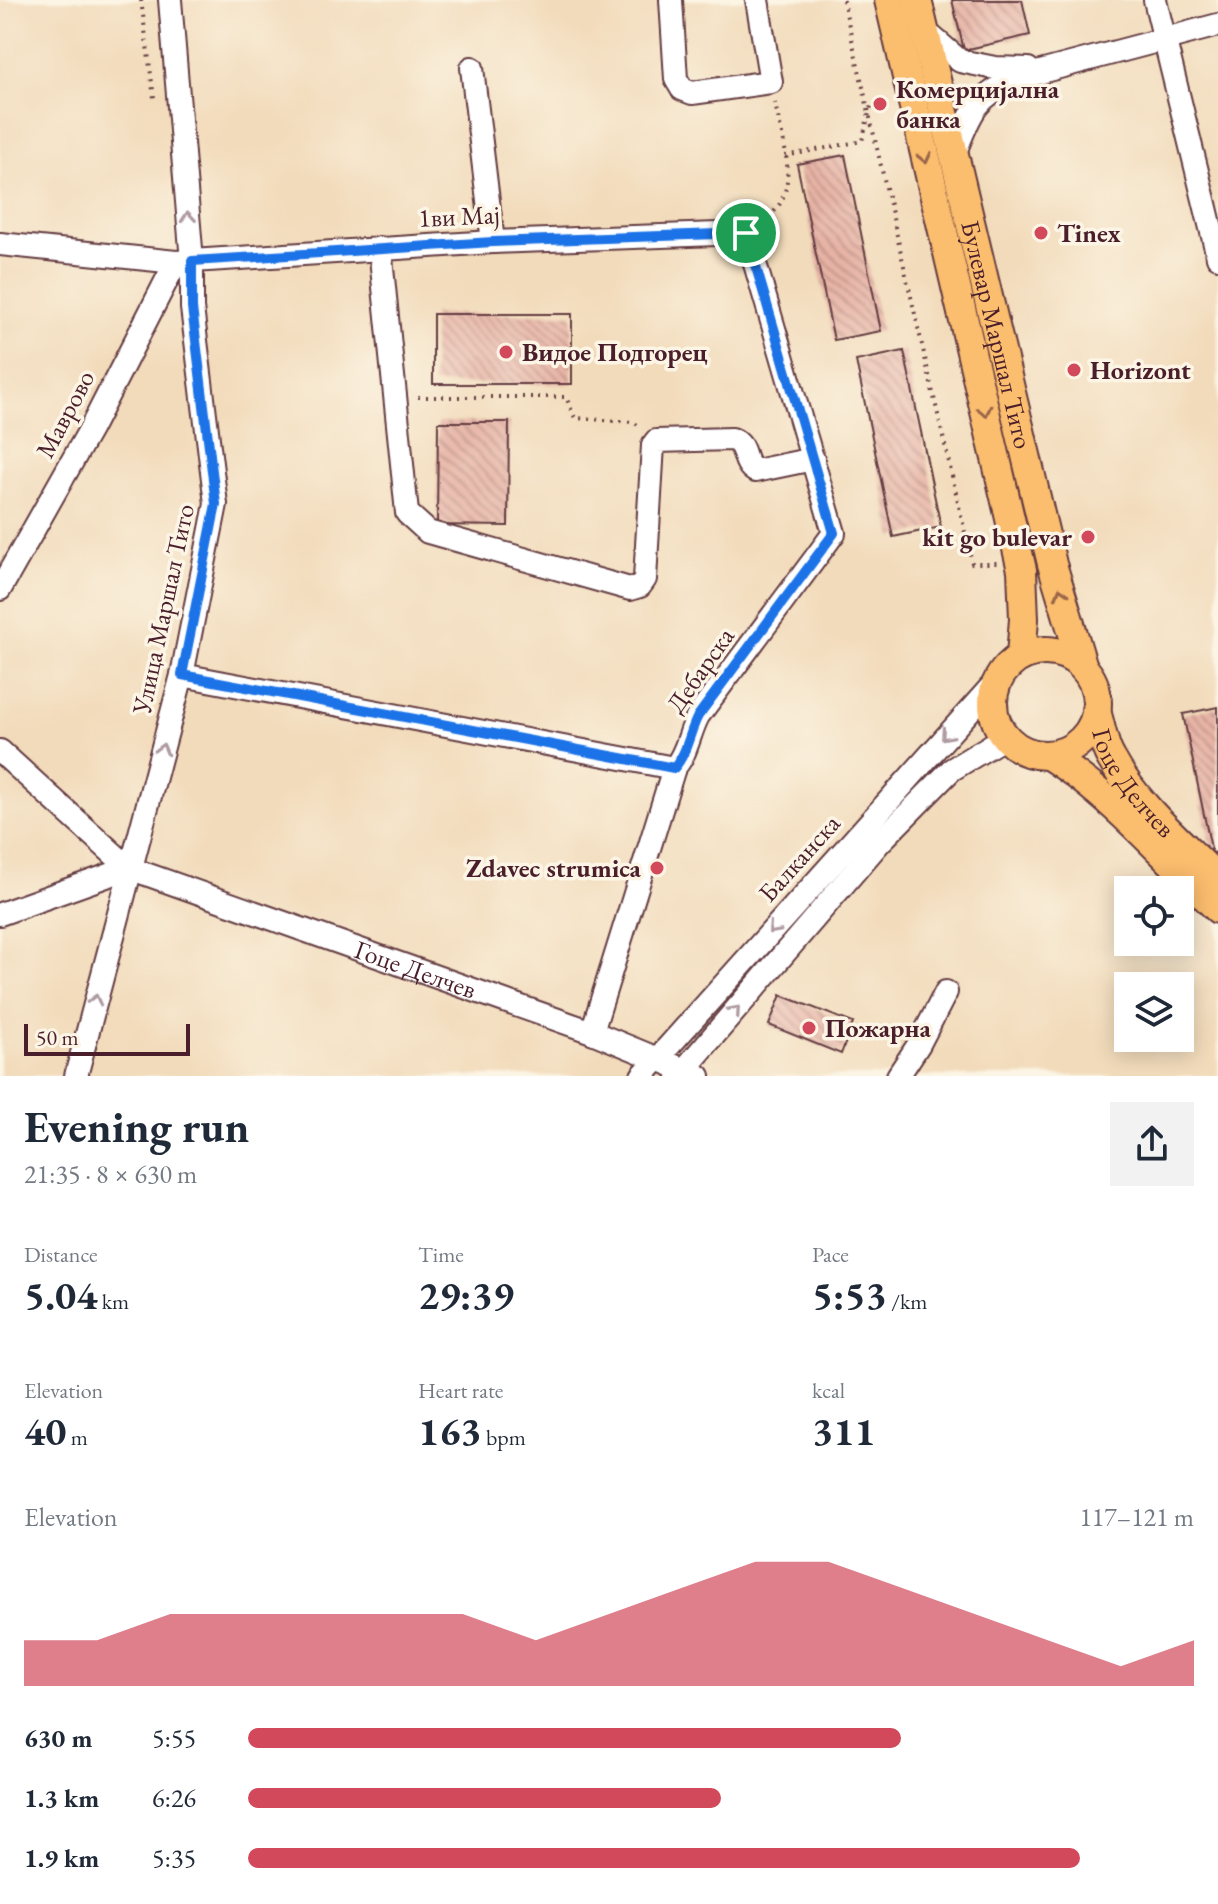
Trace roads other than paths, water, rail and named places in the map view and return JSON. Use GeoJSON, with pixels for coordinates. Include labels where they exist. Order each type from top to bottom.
{"type":"FeatureCollection","features":[{"type":"Feature","properties":{"kind":"main road","name":"Булевар Маршал Тито"},"geometry":{"type":"LineString","coordinates":[[889,0],[1022,570],[1024,619],[1021,656]]}},
{"type":"Feature","properties":{"kind":"main road","name":"Булевар Маршал Тито"},"geometry":{"type":"LineString","coordinates":[[917,0],[1052,564],[1083,667]]}},
{"type":"Feature","properties":{"kind":"main road"},"geometry":{"type":"LineString","coordinates":[[1042,650],[1060,653],[1083,667],[1096,693],[1096,711],[1089,730],[1078,743],[1048,755],[1031,753],[1005,737],[993,713],[993,693],[1007,666],[1021,656],[1042,650]]}},
{"type":"Feature","properties":{"kind":"main road","name":"Гоце Делчев"},"geometry":{"type":"LineString","coordinates":[[1096,711],[1109,756],[1129,786],[1148,810],[1218,879]]}},
{"type":"Feature","properties":{"kind":"main road","name":"Гоце Делчев"},"geometry":{"type":"LineString","coordinates":[[1048,755],[1078,774],[1108,801],[1218,909]]}},
{"type":"Feature","properties":{"kind":"street","name":"Улица Маршал Тито"},"geometry":{"type":"LineString","coordinates":[[76,1076],[182,675],[216,504],[184,261],[170,0]]}},
{"type":"Feature","properties":{"kind":"street"},"geometry":{"type":"LineString","coordinates":[[671,0],[676,79],[682,89],[692,93],[771,82],[757,0]]}},
{"type":"Feature","properties":{"kind":"street"},"geometry":{"type":"LineString","coordinates":[[1155,0],[1218,257]]}},
{"type":"Feature","properties":{"kind":"street"},"geometry":{"type":"LineString","coordinates":[[955,152],[972,110],[994,89],[1045,69],[1218,25]]}},
{"type":"Feature","properties":{"kind":"street"},"geometry":{"type":"LineString","coordinates":[[924,30],[960,61],[995,68],[1045,69]]}},
{"type":"Feature","properties":{"kind":"street"},"geometry":{"type":"LineString","coordinates":[[472,68],[493,242]]}},
{"type":"Feature","properties":{"kind":"street","name":"1ви Мај"},"geometry":{"type":"LineString","coordinates":[[0,244],[184,261],[493,242],[746,233]]}},
{"type":"Feature","properties":{"kind":"street","name":"Дебарска"},"geometry":{"type":"LineString","coordinates":[[592,1032],[674,768],[683,758],[688,735],[698,716],[831,540],[833,528],[746,233]]}},
{"type":"Feature","properties":{"kind":"street"},"geometry":{"type":"LineString","coordinates":[[380,248],[407,513],[428,532],[630,589],[640,586],[645,579],[653,445],[661,439],[732,439],[742,446],[747,464],[755,471],[813,459]]}},
{"type":"Feature","properties":{"kind":"street","name":"Маврово"},"geometry":{"type":"LineString","coordinates":[[0,589],[184,261]]}},
{"type":"Feature","properties":{"kind":"street"},"geometry":{"type":"LineString","coordinates":[[182,675],[674,768]]}},
{"type":"Feature","properties":{"kind":"street","name":"Балканска"},"geometry":{"type":"LineString","coordinates":[[642,1076],[999,678]]}},
{"type":"Feature","properties":{"kind":"street","name":"Балканска"},"geometry":{"type":"LineString","coordinates":[[687,1074],[879,843],[951,770],[1005,737]]}},
{"type":"Feature","properties":{"kind":"street"},"geometry":{"type":"LineString","coordinates":[[0,751],[129,868],[0,914]]}},
{"type":"Feature","properties":{"kind":"street","name":"Гоце Делчев"},"geometry":{"type":"LineString","coordinates":[[129,868],[592,1032],[658,1057],[687,1074]]}},
{"type":"Feature","properties":{"kind":"street"},"geometry":{"type":"LineString","coordinates":[[898,1076],[946,992]]}},
{"type":"Feature","properties":{"kind":"place","name":"Комерцијална банка"},"geometry":{"type":"Point","coordinates":[880,104]}},
{"type":"Feature","properties":{"kind":"place","name":"Tinex"},"geometry":{"type":"Point","coordinates":[1041,233]}},
{"type":"Feature","properties":{"kind":"place","name":"Видое Подгорец"},"geometry":{"type":"Point","coordinates":[506,352]}},
{"type":"Feature","properties":{"kind":"place","name":"Horizont"},"geometry":{"type":"Point","coordinates":[1074,370]}},
{"type":"Feature","properties":{"kind":"place","name":"kit go bulevar"},"geometry":{"type":"Point","coordinates":[1088,537]}},
{"type":"Feature","properties":{"kind":"place","name":"Zdavec strumica"},"geometry":{"type":"Point","coordinates":[657,868]}},
{"type":"Feature","properties":{"kind":"place","name":"Пожарна"},"geometry":{"type":"Point","coordinates":[809,1028]}}]}
